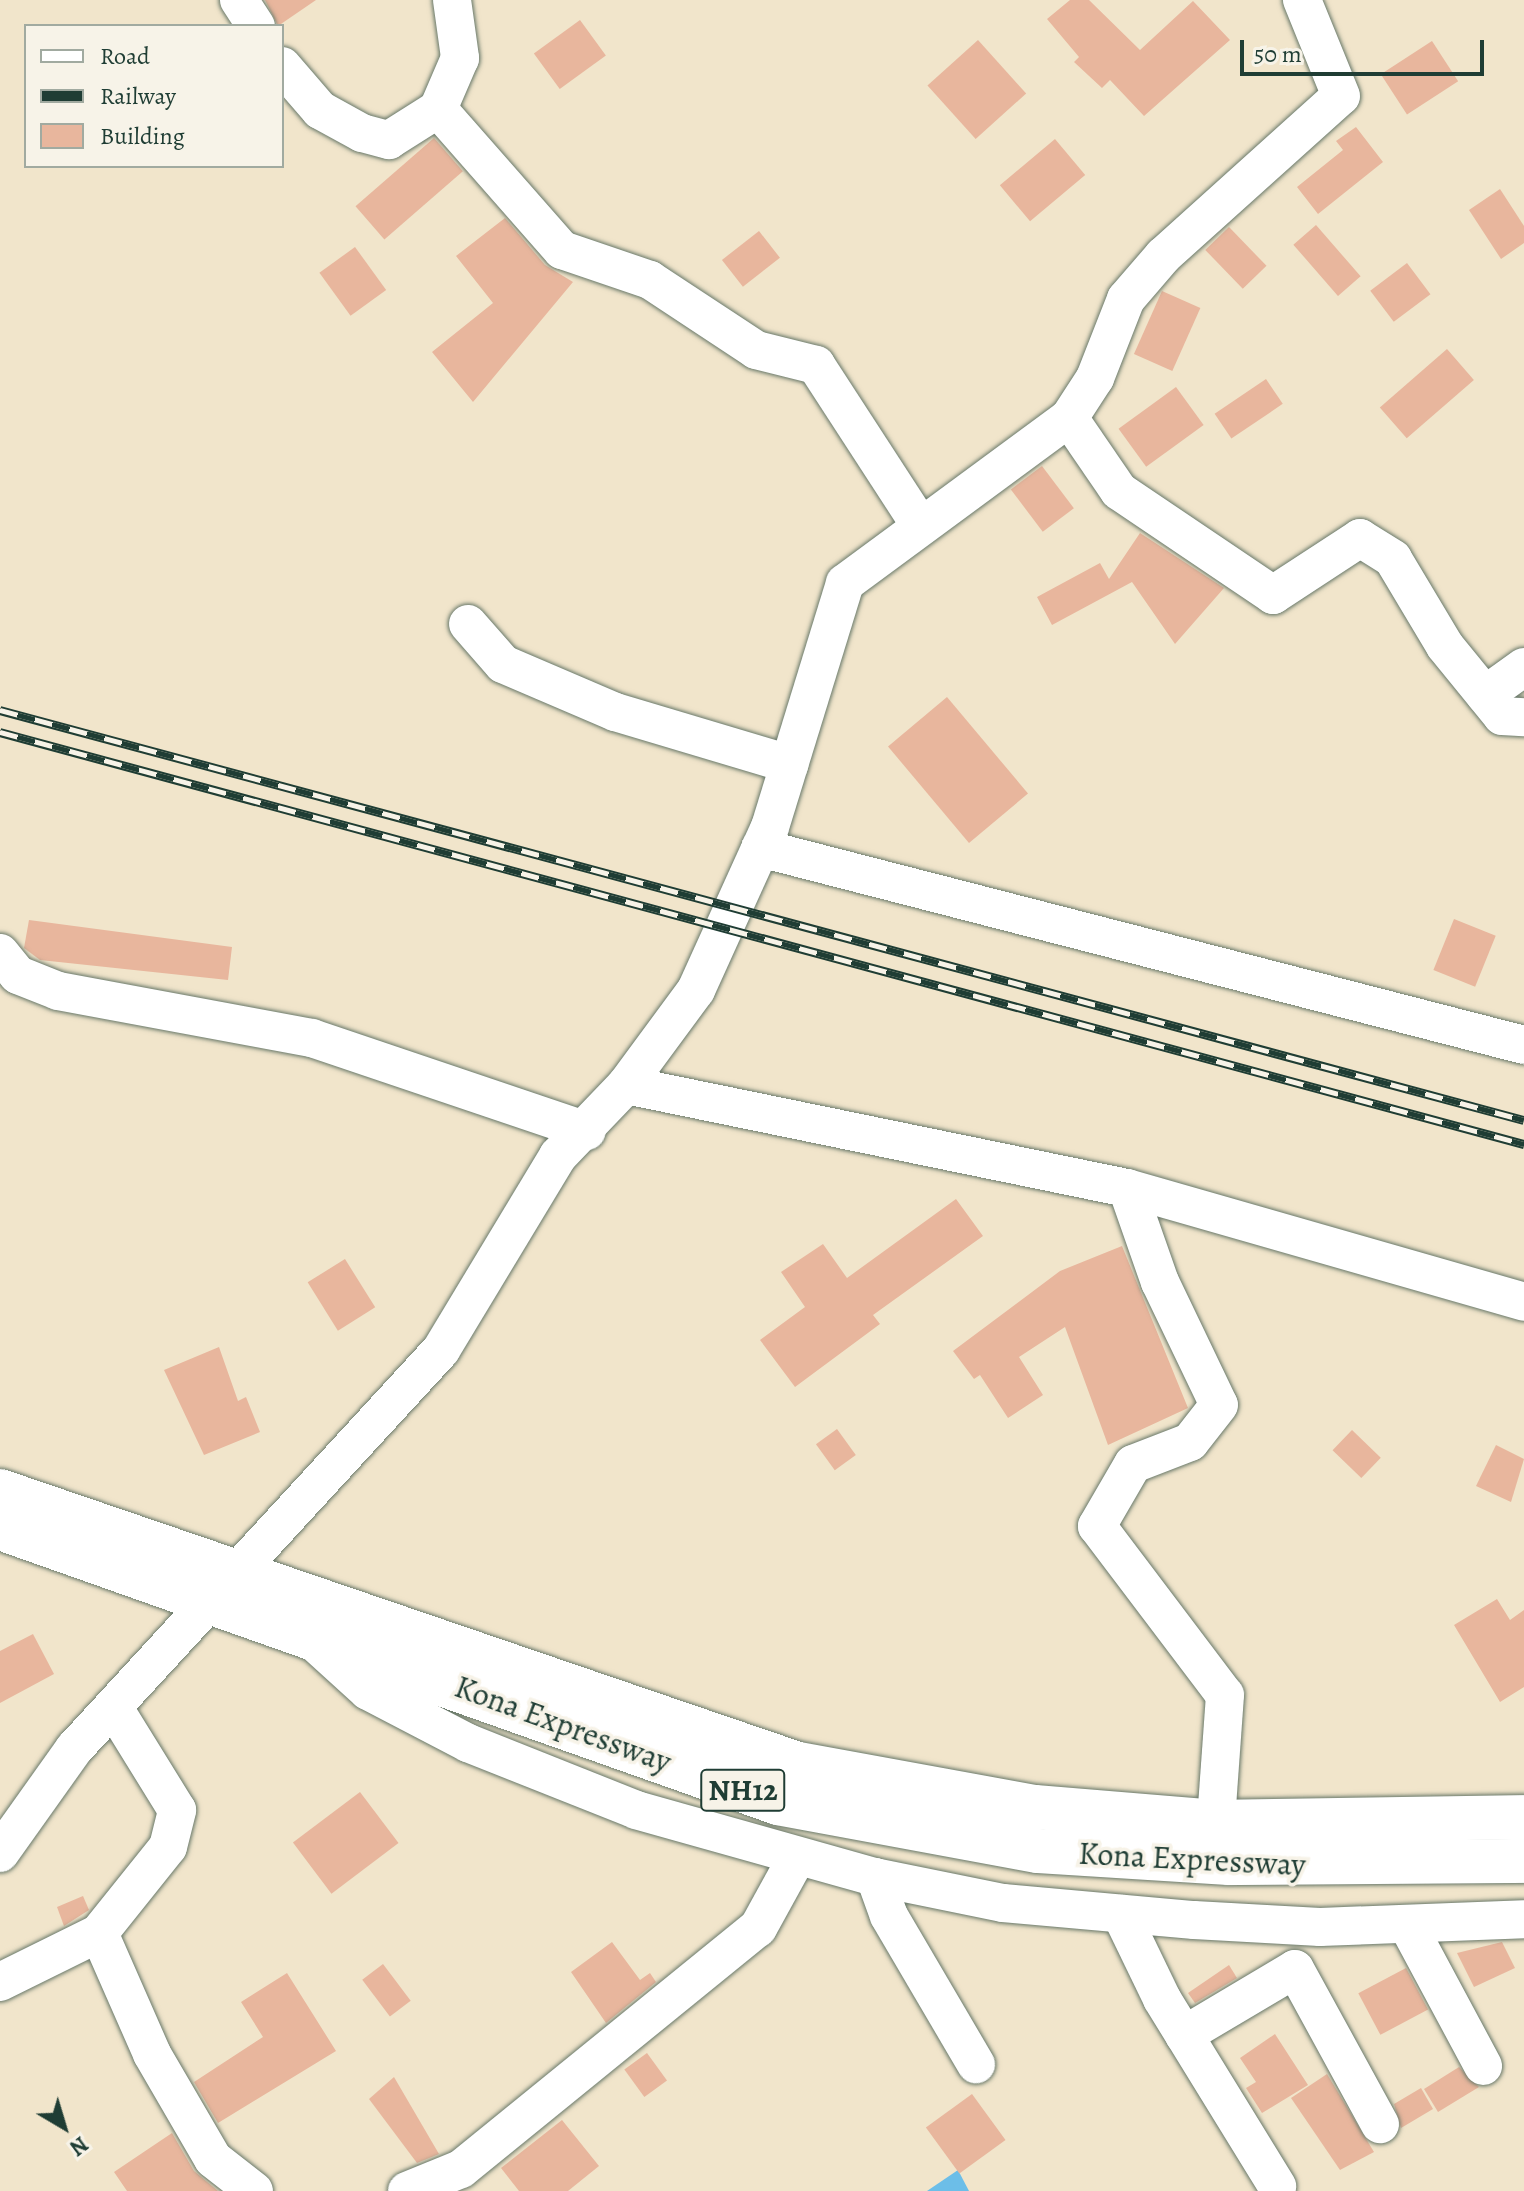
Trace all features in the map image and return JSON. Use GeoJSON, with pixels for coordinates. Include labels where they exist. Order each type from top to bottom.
{"type":"FeatureCollection","features":[{"type":"Feature","properties":{"kind":"highway","name":"Kona Expressway"},"geometry":{"type":"LineString","coordinates":[[0,1491],[223,1587],[305,1634],[778,1803],[1038,1851],[1260,1864],[1524,1861]]}},
{"type":"Feature","properties":{"kind":"highway","name":"Kona Expressway"},"geometry":{"type":"LineString","coordinates":[[0,1528],[223,1587],[798,1764],[1035,1807],[1216,1822],[1524,1817]]}},
{"type":"Feature","properties":{"kind":"street"},"geometry":{"type":"LineString","coordinates":[[239,0],[255,24]]}},
{"type":"Feature","properties":{"kind":"street"},"geometry":{"type":"LineString","coordinates":[[284,68],[320,110],[362,133],[389,140],[438,109],[460,58],[452,0]]}},
{"type":"Feature","properties":{"kind":"street"},"geometry":{"type":"LineString","coordinates":[[5,1836],[114,1708],[441,1350],[558,1156],[587,1131],[626,1085],[696,990],[760,848],[845,583],[1069,418],[1095,378],[1126,299],[1163,256],[1341,96],[1302,0]]}},
{"type":"Feature","properties":{"kind":"street"},"geometry":{"type":"LineString","coordinates":[[438,109],[562,250],[650,280],[756,350],[816,365],[920,525]]}},
{"type":"Feature","properties":{"kind":"street"},"geometry":{"type":"LineString","coordinates":[[1069,418],[1119,491],[1273,595],[1360,538],[1393,559],[1502,716],[1524,717]]}},
{"type":"Feature","properties":{"kind":"street"},"geometry":{"type":"LineString","coordinates":[[468,624],[503,664],[615,712],[789,764]]}},
{"type":"Feature","properties":{"kind":"street"},"geometry":{"type":"LineString","coordinates":[[1485,695],[1524,667]]}},
{"type":"Feature","properties":{"kind":"street"},"geometry":{"type":"LineString","coordinates":[[760,848],[1524,1045]]}},
{"type":"Feature","properties":{"kind":"street"},"geometry":{"type":"LineString","coordinates":[[0,953],[18,975],[58,991],[312,1038],[587,1131]]}},
{"type":"Feature","properties":{"kind":"street"},"geometry":{"type":"LineString","coordinates":[[626,1085],[1127,1188],[1524,1302]]}},
{"type":"Feature","properties":{"kind":"street"},"geometry":{"type":"LineString","coordinates":[[1127,1188],[1160,1282],[1219,1405],[1190,1442],[1133,1464],[1097,1526],[1225,1695],[1216,1822]]}},
{"type":"Feature","properties":{"kind":"street"},"geometry":{"type":"LineString","coordinates":[[305,1634],[368,1691],[468,1743],[636,1810],[875,1877],[1003,1903],[1320,1927],[1524,1919]]}},
{"type":"Feature","properties":{"kind":"street"},"geometry":{"type":"LineString","coordinates":[[0,1982],[99,1933],[168,1847],[177,1810],[114,1708]]}},
{"type":"Feature","properties":{"kind":"street"},"geometry":{"type":"LineString","coordinates":[[407,2191],[470,2180],[758,1928],[797,1857]]}},
{"type":"Feature","properties":{"kind":"street"},"geometry":{"type":"LineString","coordinates":[[875,1877],[889,1916],[976,2064]]}},
{"type":"Feature","properties":{"kind":"street"},"geometry":{"type":"LineString","coordinates":[[1121,1914],[1184,2035],[1277,2186]]}},
{"type":"Feature","properties":{"kind":"street"},"geometry":{"type":"LineString","coordinates":[[1407,1924],[1483,2066]]}},
{"type":"Feature","properties":{"kind":"street"},"geometry":{"type":"LineString","coordinates":[[99,1933],[152,2054],[213,2159],[254,2191]]}},
{"type":"Feature","properties":{"kind":"street"},"geometry":{"type":"LineString","coordinates":[[1184,2035],[1295,1969],[1380,2124]]}},
{"type":"Feature","properties":{"kind":"water"},"geometry":{"type":"Polygon","coordinates":[[[958,2170],[969,2191],[927,2191],[958,2170]]]}},
{"type":"Feature","properties":{"kind":"building"},"geometry":{"type":"Polygon","coordinates":[[[265,0],[316,0],[281,24],[277,24],[265,0]]]}},
{"type":"Feature","properties":{"kind":"building"},"geometry":{"type":"Polygon","coordinates":[[[1070,0],[1089,0],[1140,50],[1193,1],[1230,40],[1144,116],[1110,80],[1102,88],[1074,62],[1079,57],[1047,19],[1070,0]]]}},
{"type":"Feature","properties":{"kind":"building"},"geometry":{"type":"Polygon","coordinates":[[[580,20],[606,56],[560,89],[534,54],[580,20]]]}},
{"type":"Feature","properties":{"kind":"building"},"geometry":{"type":"Polygon","coordinates":[[[978,40],[1026,94],[976,139],[927,86],[978,40]]]}},
{"type":"Feature","properties":{"kind":"building"},"geometry":{"type":"Polygon","coordinates":[[[1432,41],[1458,81],[1407,114],[1381,74],[1432,41]]]}},
{"type":"Feature","properties":{"kind":"building"},"geometry":{"type":"Polygon","coordinates":[[[1356,127],[1383,162],[1318,214],[1297,187],[1343,150],[1336,141],[1356,127]]]}},
{"type":"Feature","properties":{"kind":"building"},"geometry":{"type":"Polygon","coordinates":[[[434,138],[463,171],[384,239],[356,206],[434,138]]]}},
{"type":"Feature","properties":{"kind":"building"},"geometry":{"type":"Polygon","coordinates":[[[1055,139],[1085,175],[1030,221],[1000,185],[1055,139]]]}},
{"type":"Feature","properties":{"kind":"building"},"geometry":{"type":"Polygon","coordinates":[[[1500,189],[1524,226],[1524,243],[1501,259],[1469,210],[1500,189]]]}},
{"type":"Feature","properties":{"kind":"building"},"geometry":{"type":"Polygon","coordinates":[[[505,218],[545,265],[573,282],[473,402],[432,352],[493,303],[456,256],[505,218]]]}},
{"type":"Feature","properties":{"kind":"building"},"geometry":{"type":"Polygon","coordinates":[[[1316,225],[1361,276],[1338,296],[1293,245],[1316,225]]]}},
{"type":"Feature","properties":{"kind":"building"},"geometry":{"type":"Polygon","coordinates":[[[1229,227],[1267,266],[1243,289],[1205,250],[1229,227]]]}},
{"type":"Feature","properties":{"kind":"building"},"geometry":{"type":"Polygon","coordinates":[[[759,231],[780,258],[743,287],[722,260],[759,231]]]}},
{"type":"Feature","properties":{"kind":"building"},"geometry":{"type":"Polygon","coordinates":[[[355,247],[386,290],[351,316],[319,273],[355,247]]]}},
{"type":"Feature","properties":{"kind":"building"},"geometry":{"type":"Polygon","coordinates":[[[1407,263],[1430,294],[1394,322],[1370,291],[1407,263]]]}},
{"type":"Feature","properties":{"kind":"building"},"geometry":{"type":"Polygon","coordinates":[[[1162,291],[1200,308],[1172,371],[1134,354],[1162,291]]]}},
{"type":"Feature","properties":{"kind":"building"},"geometry":{"type":"Polygon","coordinates":[[[1447,349],[1474,380],[1407,438],[1380,407],[1447,349]]]}},
{"type":"Feature","properties":{"kind":"building"},"geometry":{"type":"Polygon","coordinates":[[[1266,379],[1283,404],[1231,439],[1215,414],[1266,379]]]}},
{"type":"Feature","properties":{"kind":"building"},"geometry":{"type":"Polygon","coordinates":[[[1176,387],[1204,425],[1146,467],[1119,429],[1176,387]]]}},
{"type":"Feature","properties":{"kind":"building"},"geometry":{"type":"Polygon","coordinates":[[[1042,466],[1074,508],[1043,532],[1011,489],[1042,466]]]}},
{"type":"Feature","properties":{"kind":"building"},"geometry":{"type":"Polygon","coordinates":[[[1140,533],[1224,588],[1175,644],[1132,582],[1052,625],[1037,597],[1100,563],[1109,579],[1140,533]]]}},
{"type":"Feature","properties":{"kind":"building"},"geometry":{"type":"Polygon","coordinates":[[[947,697],[1028,794],[969,843],[888,746],[947,697]]]}},
{"type":"Feature","properties":{"kind":"building"},"geometry":{"type":"Polygon","coordinates":[[[1454,919],[1496,936],[1475,987],[1433,970],[1454,919]]]}},
{"type":"Feature","properties":{"kind":"building"},"geometry":{"type":"Polygon","coordinates":[[[29,920],[232,947],[228,980],[40,960],[24,948],[29,920]]]}},
{"type":"Feature","properties":{"kind":"building"},"geometry":{"type":"Polygon","coordinates":[[[956,1199],[983,1236],[873,1315],[880,1324],[795,1387],[760,1340],[805,1307],[781,1272],[823,1244],[847,1278],[956,1199]]]}},
{"type":"Feature","properties":{"kind":"building"},"geometry":{"type":"Polygon","coordinates":[[[1122,1246],[1188,1408],[1108,1445],[1065,1327],[1019,1357],[1043,1395],[1008,1418],[980,1375],[974,1379],[953,1351],[1060,1271],[1122,1246]]]}},
{"type":"Feature","properties":{"kind":"building"},"geometry":{"type":"Polygon","coordinates":[[[345,1259],[375,1307],[338,1331],[308,1282],[345,1259]]]}},
{"type":"Feature","properties":{"kind":"building"},"geometry":{"type":"Polygon","coordinates":[[[219,1347],[238,1401],[246,1397],[260,1432],[204,1455],[164,1370],[219,1347]]]}},
{"type":"Feature","properties":{"kind":"building"},"geometry":{"type":"Polygon","coordinates":[[[837,1429],[856,1455],[835,1470],[816,1444],[837,1429]]]}},
{"type":"Feature","properties":{"kind":"building"},"geometry":{"type":"Polygon","coordinates":[[[1352,1430],[1381,1458],[1361,1478],[1333,1450],[1352,1430]]]}},
{"type":"Feature","properties":{"kind":"building"},"geometry":{"type":"Polygon","coordinates":[[[1496,1445],[1524,1459],[1511,1502],[1476,1486],[1496,1445]]]}},
{"type":"Feature","properties":{"kind":"building"},"geometry":{"type":"Polygon","coordinates":[[[1497,1599],[1510,1620],[1524,1610],[1524,1687],[1500,1702],[1454,1625],[1497,1599]]]}},
{"type":"Feature","properties":{"kind":"building"},"geometry":{"type":"Polygon","coordinates":[[[33,1634],[54,1674],[0,1703],[0,1651],[33,1634]]]}},
{"type":"Feature","properties":{"kind":"building"},"geometry":{"type":"Polygon","coordinates":[[[360,1792],[399,1843],[331,1894],[293,1843],[360,1792]]]}},
{"type":"Feature","properties":{"kind":"building"},"geometry":{"type":"Polygon","coordinates":[[[83,1896],[89,1910],[64,1926],[57,1907],[83,1896]]]}},
{"type":"Feature","properties":{"kind":"building"},"geometry":{"type":"Polygon","coordinates":[[[612,1942],[640,1980],[650,1973],[656,1982],[606,2023],[571,1972],[612,1942]]]}},
{"type":"Feature","properties":{"kind":"building"},"geometry":{"type":"Polygon","coordinates":[[[1502,1942],[1515,1968],[1474,1987],[1457,1953],[1502,1942]]]}},
{"type":"Feature","properties":{"kind":"building"},"geometry":{"type":"Polygon","coordinates":[[[383,1964],[411,2001],[390,2016],[362,1980],[383,1964]]]}},
{"type":"Feature","properties":{"kind":"building"},"geometry":{"type":"Polygon","coordinates":[[[1229,1965],[1237,1978],[1195,2003],[1188,1993],[1229,1965]]]}},
{"type":"Feature","properties":{"kind":"building"},"geometry":{"type":"Polygon","coordinates":[[[1406,1968],[1428,2009],[1380,2035],[1358,1993],[1406,1968]]]}},
{"type":"Feature","properties":{"kind":"building"},"geometry":{"type":"Polygon","coordinates":[[[287,1973],[336,2051],[218,2123],[194,2082],[263,2037],[241,2002],[287,1973]]]}},
{"type":"Feature","properties":{"kind":"building"},"geometry":{"type":"Polygon","coordinates":[[[1275,2034],[1308,2085],[1262,2113],[1246,2088],[1256,2082],[1240,2058],[1275,2034]]]}},
{"type":"Feature","properties":{"kind":"building"},"geometry":{"type":"Polygon","coordinates":[[[647,2053],[667,2081],[644,2097],[624,2069],[647,2053]]]}},
{"type":"Feature","properties":{"kind":"building"},"geometry":{"type":"Polygon","coordinates":[[[1459,2067],[1479,2087],[1438,2112],[1424,2089],[1459,2067]]]}},
{"type":"Feature","properties":{"kind":"building"},"geometry":{"type":"Polygon","coordinates":[[[1327,2074],[1374,2152],[1340,2170],[1291,2098],[1327,2074]]]}},
{"type":"Feature","properties":{"kind":"building"},"geometry":{"type":"Polygon","coordinates":[[[394,2077],[439,2154],[417,2163],[369,2099],[394,2077]]]}},
{"type":"Feature","properties":{"kind":"building"},"geometry":{"type":"Polygon","coordinates":[[[1421,2088],[1433,2109],[1401,2128],[1394,2104],[1421,2088]]]}},
{"type":"Feature","properties":{"kind":"building"},"geometry":{"type":"Polygon","coordinates":[[[972,2094],[1006,2140],[959,2174],[926,2128],[972,2094]]]}},
{"type":"Feature","properties":{"kind":"building"},"geometry":{"type":"Polygon","coordinates":[[[562,2120],[599,2166],[568,2191],[519,2191],[501,2168],[562,2120]]]}},
{"type":"Feature","properties":{"kind":"building"},"geometry":{"type":"Polygon","coordinates":[[[172,2133],[194,2171],[218,2191],[127,2191],[114,2172],[172,2133]]]}},
{"type":"Feature","properties":{"kind":"railway"},"geometry":{"type":"LineString","coordinates":[[0,710],[1524,1120]]}},
{"type":"Feature","properties":{"kind":"railway"},"geometry":{"type":"LineString","coordinates":[[0,732],[1524,1144]]}}]}
